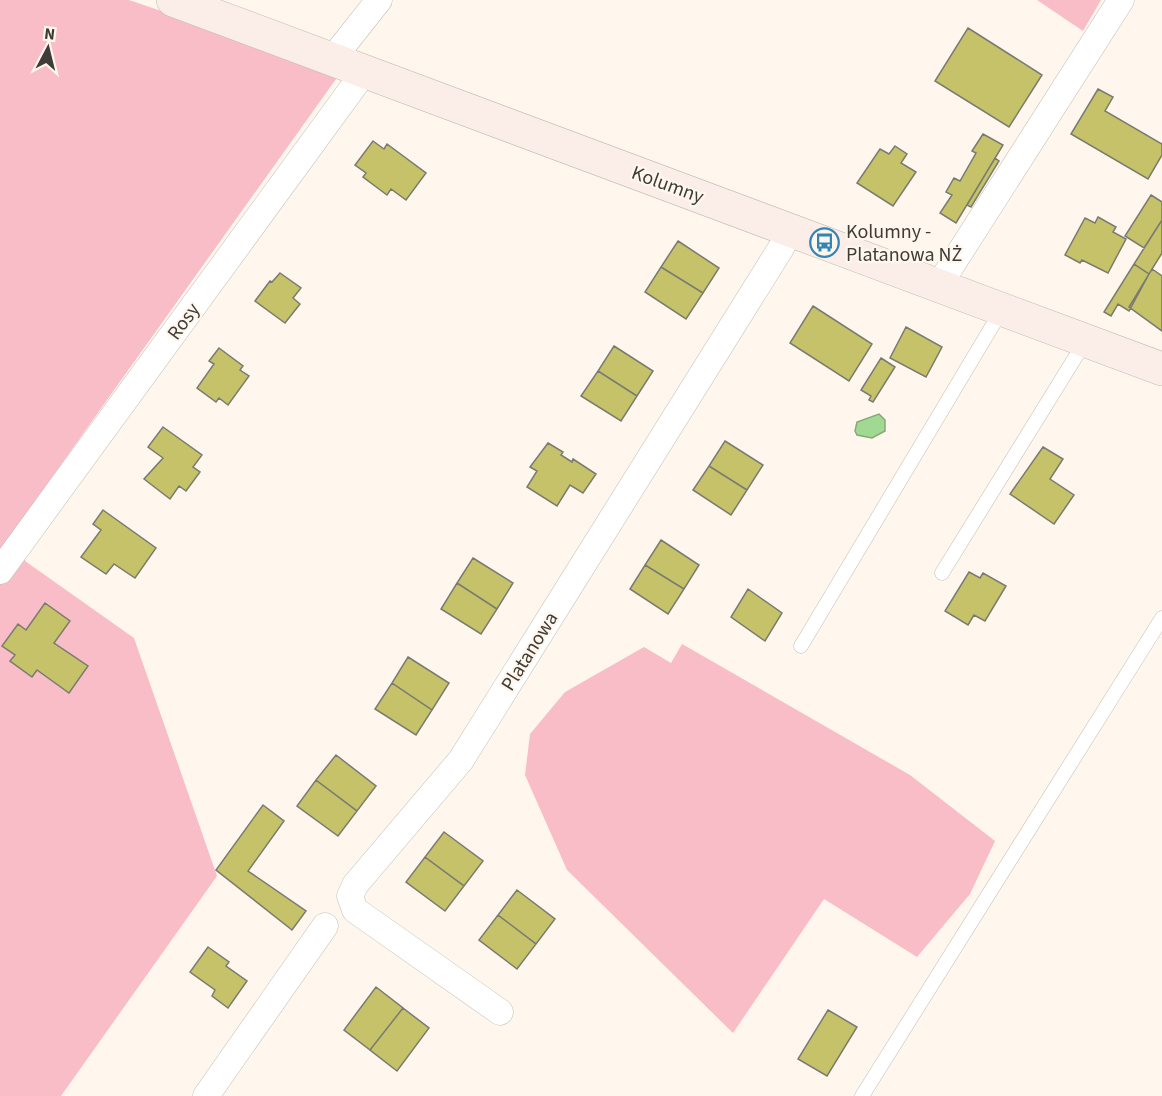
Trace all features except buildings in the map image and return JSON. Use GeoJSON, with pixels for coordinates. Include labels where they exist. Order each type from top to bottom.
{"type":"FeatureCollection","features":[{"type":"Feature","properties":{"kind":"street","name":"Kolumny"},"geometry":{"type":"LineString","coordinates":[[173,0],[1162,369]]}},
{"type":"Feature","properties":{"kind":"street","name":"Rosy"},"geometry":{"type":"LineString","coordinates":[[0,571],[351,66],[341,48],[379,0]]}},
{"type":"Feature","properties":{"kind":"street"},"geometry":{"type":"LineString","coordinates":[[939,285],[1121,0]]}},
{"type":"Feature","properties":{"kind":"street","name":"Platanowa"},"geometry":{"type":"LineString","coordinates":[[500,1012],[355,910],[350,896],[355,885],[461,760],[781,248],[790,229]]}},
{"type":"Feature","properties":{"kind":"street"},"geometry":{"type":"LineString","coordinates":[[206,1096],[325,926]]}},
{"type":"Feature","properties":{"kind":"lane"},"geometry":{"type":"LineString","coordinates":[[801,646],[1003,308]]}},
{"type":"Feature","properties":{"kind":"lane"},"geometry":{"type":"LineString","coordinates":[[942,573],[1086,340]]}},
{"type":"Feature","properties":{"kind":"lane"},"geometry":{"type":"LineString","coordinates":[[862,1096],[1162,618]]}},
{"type":"Feature","properties":{"kind":"shaded area"},"geometry":{"type":"Polygon","coordinates":[[[0,0],[129,0],[341,72],[32,505],[25,561],[134,638],[217,876],[61,1096],[0,1096],[0,0]]]}},
{"type":"Feature","properties":{"kind":"shaded area"},"geometry":{"type":"Polygon","coordinates":[[[1037,0],[1101,0],[1083,31],[1037,0]]]}},
{"type":"Feature","properties":{"kind":"shaded area"},"geometry":{"type":"Polygon","coordinates":[[[879,414],[885,420],[885,431],[872,438],[857,435],[855,431],[857,422],[879,414]]]}},
{"type":"Feature","properties":{"kind":"shaded area"},"geometry":{"type":"Polygon","coordinates":[[[682,644],[910,775],[995,841],[970,894],[917,957],[824,899],[733,1033],[567,870],[525,775],[530,734],[565,692],[644,647],[671,663],[682,644]]]}},
{"type":"Feature","properties":{"kind":"place","name":"Kolumny - Platanowa NŻ"},"geometry":{"type":"Point","coordinates":[825,242]}}]}
